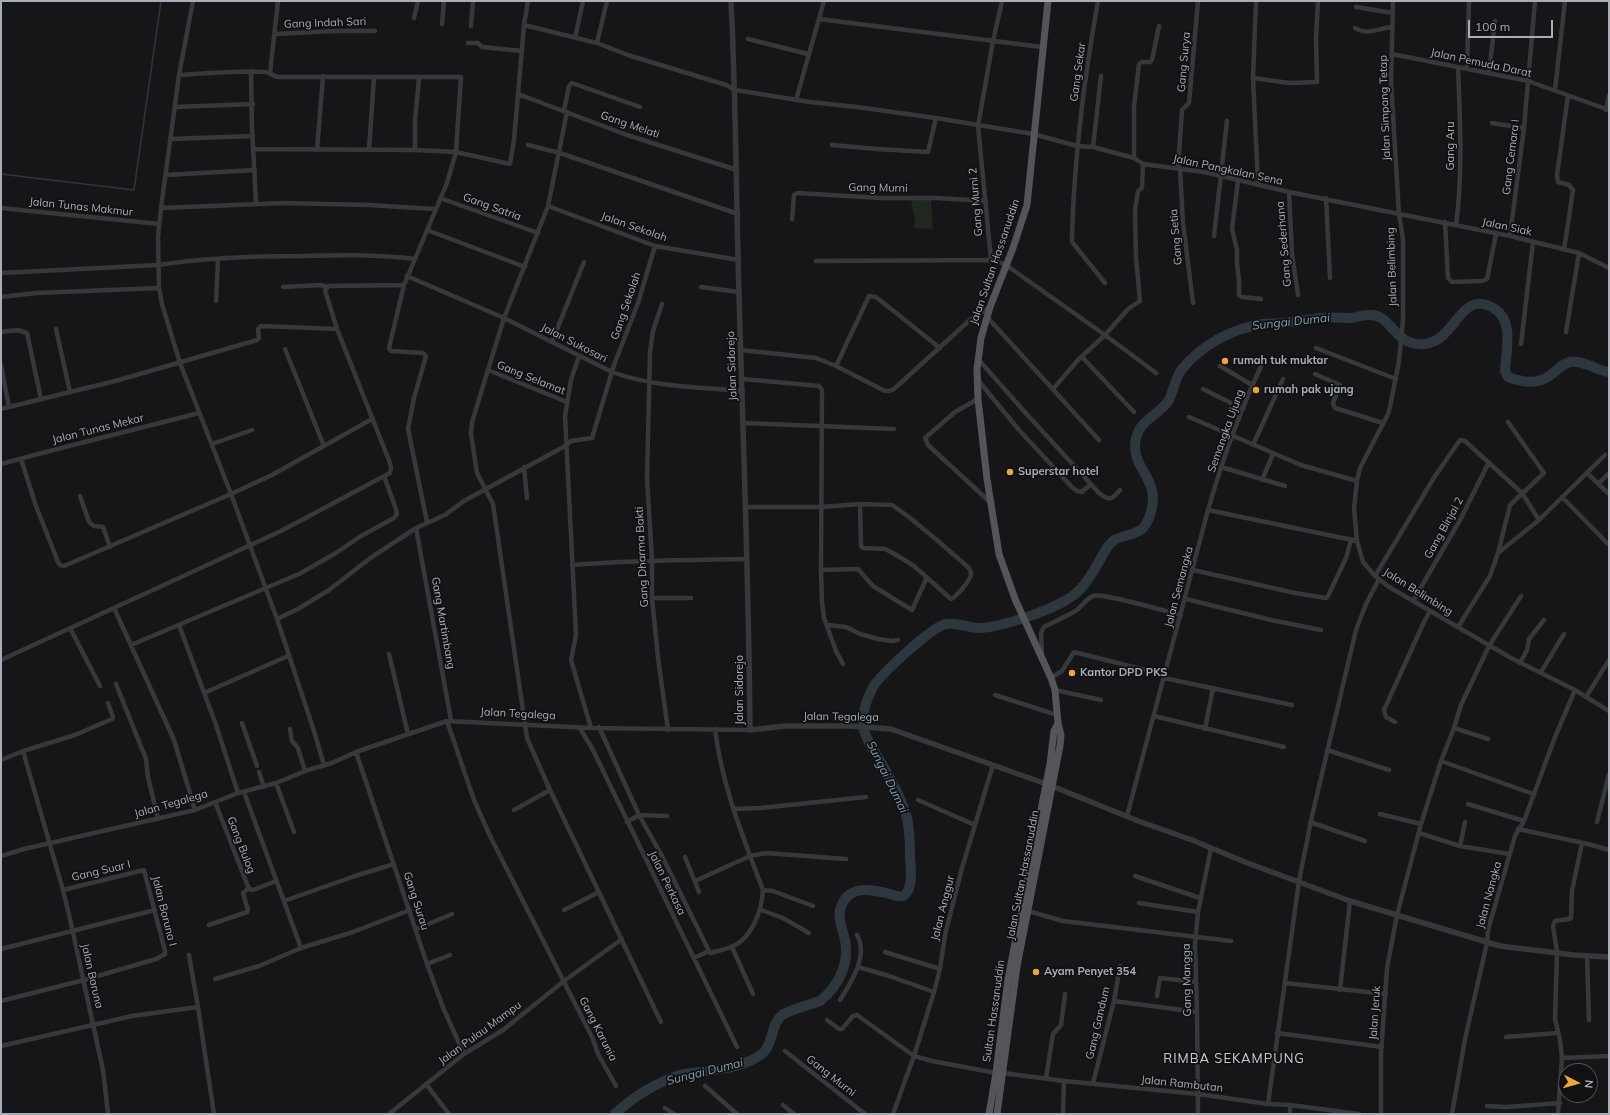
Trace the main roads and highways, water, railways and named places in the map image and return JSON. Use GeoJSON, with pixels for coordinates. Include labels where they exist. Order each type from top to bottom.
{"type":"FeatureCollection","features":[{"type":"Feature","properties":{"kind":"main road","name":"Jalan Sultan Hassanuddin"},"geometry":{"type":"LineString","coordinates":[[1048,1],[1033,134],[1027,206],[987,317],[981,338],[977,379],[978,399],[998,554],[1015,599],[1051,678],[1055,690],[1058,723]]}},
{"type":"Feature","properties":{"kind":"main road","name":"Sultan Hassanuddin"},"geometry":{"type":"LineString","coordinates":[[989,1114],[1000,1073],[1008,1011],[1013,954],[1049,785],[1054,731],[1058,723]]}},
{"type":"Feature","properties":{"kind":"main road","name":"Jalan Sultan Hassanuddin"},"geometry":{"type":"LineString","coordinates":[[1008,1011],[1028,911],[1049,785]]}},
{"type":"Feature","properties":{"kind":"main road"},"geometry":{"type":"LineString","coordinates":[[997,1114],[1000,1073]]}},
{"type":"Feature","properties":{"kind":"waterway"},"geometry":{"type":"LineString","coordinates":[[1,174],[134,190],[161,1]]}},
{"type":"Feature","properties":{"kind":"waterway","name":"Sungai Dumai"},"geometry":{"type":"LineString","coordinates":[[615,1114],[638,1096],[671,1078],[680,1075],[735,1066],[755,1059],[763,1053],[769,1044],[778,1019],[782,1015],[794,1009],[820,1001],[827,995],[838,980],[845,963],[846,954],[846,945],[840,923],[840,910],[843,902],[848,896],[860,890],[875,891],[900,896],[907,893],[911,875],[907,818],[896,790],[870,743],[863,727],[863,717],[872,689],[884,674],[906,652],[939,627],[946,624],[959,624],[980,628],[1000,625],[1013,622],[1060,604],[1079,591],[1091,575],[1106,549],[1113,541],[1136,533],[1143,528],[1151,513],[1153,497],[1150,483],[1140,466],[1136,454],[1136,438],[1143,425],[1169,400],[1182,369],[1190,360],[1208,346],[1228,334],[1250,326],[1325,318],[1351,318],[1364,315],[1377,316],[1383,319],[1399,336],[1414,344],[1425,344],[1435,341],[1444,334],[1466,310],[1474,305],[1483,304],[1495,309],[1501,314],[1505,321],[1508,337],[1505,371],[1508,377],[1529,382],[1539,381],[1549,376],[1564,364],[1570,362],[1580,362],[1609,372]]}},
{"type":"Feature","properties":{"kind":"place","name":"rumah tuk muktar"},"geometry":{"type":"Point","coordinates":[1225,361]}},
{"type":"Feature","properties":{"kind":"place","name":"rumah pak ujang"},"geometry":{"type":"Point","coordinates":[1256,390]}},
{"type":"Feature","properties":{"kind":"place","name":"Superstar hotel"},"geometry":{"type":"Point","coordinates":[1010,472]}},
{"type":"Feature","properties":{"kind":"place","name":"Kantor DPD PKS"},"geometry":{"type":"Point","coordinates":[1072,673]}},
{"type":"Feature","properties":{"kind":"place","name":"Ayam Penyet 354"},"geometry":{"type":"Point","coordinates":[1036,972]}},
{"type":"Feature","properties":{"kind":"district","name":"RIMBA SEKAMPUNG"},"geometry":{"type":"Point","coordinates":[1234,1059]}}]}
